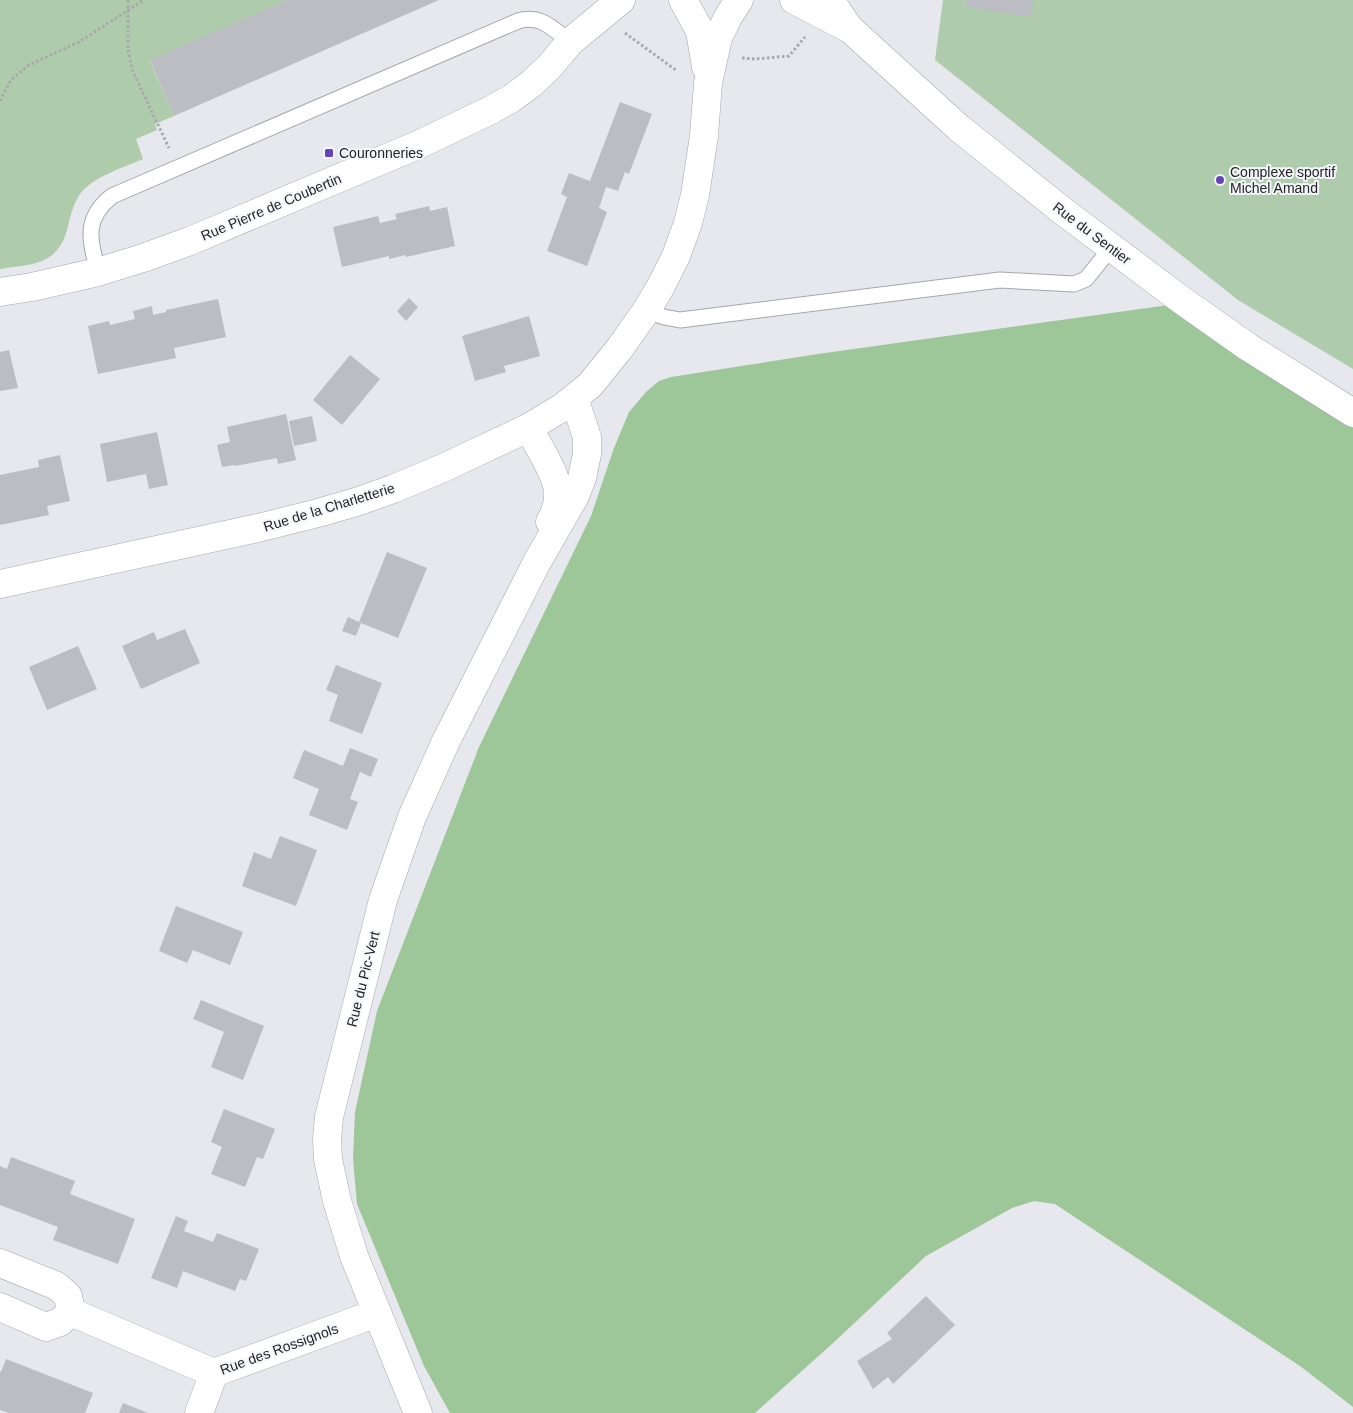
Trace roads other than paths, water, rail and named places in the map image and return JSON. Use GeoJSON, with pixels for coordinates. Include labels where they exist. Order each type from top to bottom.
{"type":"FeatureCollection","features":[{"type":"Feature","properties":{"kind":"street","name":"Rue Pierre de Coubertin"},"geometry":{"type":"LineString","coordinates":[[570,42],[593,0]]}},
{"type":"Feature","properties":{"kind":"street","name":"Rue Pierre de Coubertin"},"geometry":{"type":"LineString","coordinates":[[0,292],[98,272],[143,258],[190,241],[420,144],[512,98],[549,67],[570,42],[620,0]]}},
{"type":"Feature","properties":{"kind":"street"},"geometry":{"type":"LineString","coordinates":[[683,0],[700,31],[708,83]]}},
{"type":"Feature","properties":{"kind":"street"},"geometry":{"type":"LineString","coordinates":[[690,0],[715,4],[738,0]]}},
{"type":"Feature","properties":{"kind":"street"},"geometry":{"type":"LineString","coordinates":[[708,83],[718,38],[738,0]]}},
{"type":"Feature","properties":{"kind":"street","name":"Rue du Sentier"},"geometry":{"type":"LineString","coordinates":[[794,0],[826,8],[959,128],[1064,212],[1180,299],[1248,347],[1353,413]]}},
{"type":"Feature","properties":{"kind":"street","name":"Rue de la Charletterie"},"geometry":{"type":"LineString","coordinates":[[0,584],[258,528],[346,505],[393,489],[443,468],[528,428],[563,408],[590,385],[620,348],[661,286],[676,256],[688,223],[700,168],[708,83]]}},
{"type":"Feature","properties":{"kind":"street","name":"Rue du Pic-Vert"},"geometry":{"type":"LineString","coordinates":[[418,1413],[354,1256],[331,1180],[327,1139],[329,1117],[383,900],[412,817],[446,741],[537,562],[575,496],[585,466],[587,436],[574,398]]}},
{"type":"Feature","properties":{"kind":"street","name":"Rue du Pic-Vert"},"geometry":{"type":"LineString","coordinates":[[528,428],[544,456],[558,491],[556,512],[545,532],[537,562]]}},
{"type":"Feature","properties":{"kind":"street"},"geometry":{"type":"LineString","coordinates":[[0,1263],[57,1286],[68,1296],[71,1312],[60,1322],[46,1327],[0,1307]]}},
{"type":"Feature","properties":{"kind":"street","name":"Rue des Rossignols"},"geometry":{"type":"LineString","coordinates":[[71,1312],[214,1373],[377,1312]]}},
{"type":"Feature","properties":{"kind":"street"},"geometry":{"type":"LineString","coordinates":[[199,1413],[214,1373]]}},
{"type":"Feature","properties":{"kind":"lane"},"geometry":{"type":"LineString","coordinates":[[98,272],[91,232],[94,218],[101,205],[112,196],[526,18],[545,23],[570,42]]}},
{"type":"Feature","properties":{"kind":"lane"},"geometry":{"type":"LineString","coordinates":[[646,310],[664,317],[680,320],[1000,280],[1074,284],[1086,280],[1111,248]]}},
{"type":"Feature","properties":{"kind":"place","name":"Couronneries"},"geometry":{"type":"Point","coordinates":[329,153]}},
{"type":"Feature","properties":{"kind":"place","name":"Complexe sportif Michel Amand"},"geometry":{"type":"Point","coordinates":[1220,180]}}]}
